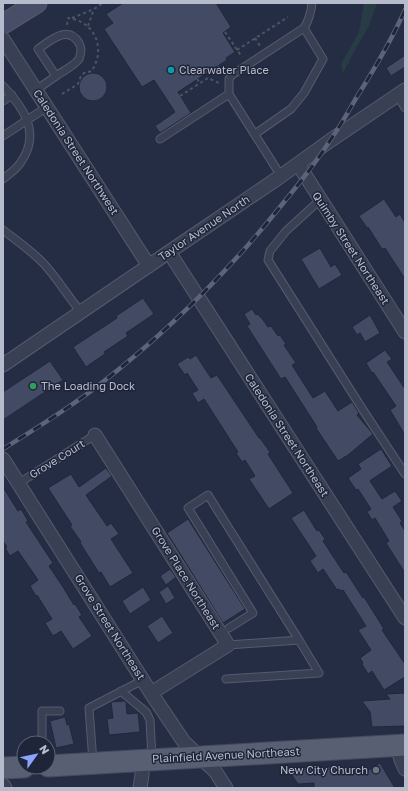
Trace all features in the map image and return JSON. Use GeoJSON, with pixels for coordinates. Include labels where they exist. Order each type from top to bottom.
{"type":"FeatureCollection","features":[{"type":"Feature","properties":{"kind":"main road"},"geometry":{"type":"LineString","coordinates":[[3,24],[37,3]]}},
{"type":"Feature","properties":{"kind":"main road","name":"Plainfield Avenue Northeast"},"geometry":{"type":"LineString","coordinates":[[56,765],[401,745]]}},
{"type":"Feature","properties":{"kind":"main road"},"geometry":{"type":"LineString","coordinates":[[3,768],[16,767]]}},
{"type":"Feature","properties":{"kind":"street","name":"Caledonia Street Northwest"},"geometry":{"type":"LineString","coordinates":[[3,39],[149,266]]}},
{"type":"Feature","properties":{"kind":"street","name":"Taylor Avenue North"},"geometry":{"type":"LineString","coordinates":[[3,365],[401,93]]}},
{"type":"Feature","properties":{"kind":"street","name":"Quimby Street Northeast"},"geometry":{"type":"LineString","coordinates":[[298,164],[405,332]]}},
{"type":"Feature","properties":{"kind":"street","name":"Caledonia Street Northeast"},"geometry":{"type":"LineString","coordinates":[[169,252],[405,618]]}},
{"type":"Feature","properties":{"kind":"street","name":"Grove Place Northeast"},"geometry":{"type":"LineString","coordinates":[[95,435],[228,645]]}},
{"type":"Feature","properties":{"kind":"street","name":"Grove Street Northeast"},"geometry":{"type":"LineString","coordinates":[[3,459],[151,693],[184,742],[215,770],[226,788]]}},
{"type":"Feature","properties":{"kind":"street"},"geometry":{"type":"LineString","coordinates":[[151,693],[228,645]]}},
{"type":"Feature","properties":{"kind":"street"},"geometry":{"type":"LineString","coordinates":[[401,745],[401,760],[405,769]]}},
{"type":"Feature","properties":{"kind":"street"},"geometry":{"type":"LineString","coordinates":[[140,788],[142,775],[147,760]]}},
{"type":"Feature","properties":{"kind":"lane"},"geometry":{"type":"LineString","coordinates":[[280,176],[229,94],[229,79],[247,65],[304,28],[308,22],[312,3]]}},
{"type":"Feature","properties":{"kind":"lane"},"geometry":{"type":"LineString","coordinates":[[254,134],[292,109],[304,93],[323,59],[304,28]]}},
{"type":"Feature","properties":{"kind":"lane"},"geometry":{"type":"LineString","coordinates":[[36,90],[56,76],[76,62],[81,50],[80,44],[76,39],[67,34],[58,36],[38,48],[56,76]]}},
{"type":"Feature","properties":{"kind":"lane"},"geometry":{"type":"LineString","coordinates":[[3,86],[12,95],[28,120],[30,132],[26,153],[20,164],[3,179]]}},
{"type":"Feature","properties":{"kind":"lane"},"geometry":{"type":"LineString","coordinates":[[401,93],[405,108]]}},
{"type":"Feature","properties":{"kind":"lane"},"geometry":{"type":"LineString","coordinates":[[160,139],[229,94]]}},
{"type":"Feature","properties":{"kind":"lane"},"geometry":{"type":"LineString","coordinates":[[3,101],[12,95]]}},
{"type":"Feature","properties":{"kind":"lane"},"geometry":{"type":"LineString","coordinates":[[3,136],[47,107]]}},
{"type":"Feature","properties":{"kind":"lane"},"geometry":{"type":"LineString","coordinates":[[320,200],[286,231],[270,251],[268,260],[405,474]]}},
{"type":"Feature","properties":{"kind":"lane"},"geometry":{"type":"LineString","coordinates":[[3,230],[44,263],[80,312]]}},
{"type":"Feature","properties":{"kind":"lane","name":"Grove Court"},"geometry":{"type":"LineString","coordinates":[[18,483],[95,435]]}},
{"type":"Feature","properties":{"kind":"lane"},"geometry":{"type":"LineString","coordinates":[[226,679],[319,673],[208,495],[188,508],[253,613],[229,628]]}},
{"type":"Feature","properties":{"kind":"lane"},"geometry":{"type":"LineString","coordinates":[[228,645],[299,640]]}},
{"type":"Feature","properties":{"kind":"lane"},"geometry":{"type":"LineString","coordinates":[[93,763],[89,708],[143,680]]}},
{"type":"Feature","properties":{"kind":"lane"},"geometry":{"type":"LineString","coordinates":[[121,691],[146,712],[150,720],[147,760]]}},
{"type":"Feature","properties":{"kind":"lane"},"geometry":{"type":"LineString","coordinates":[[42,735],[42,711],[60,711]]}},
{"type":"Feature","properties":{"kind":"path"},"geometry":{"type":"LineString","coordinates":[[71,18],[94,9],[103,3]]}},
{"type":"Feature","properties":{"kind":"path"},"geometry":{"type":"LineString","coordinates":[[88,26],[94,9]]}},
{"type":"Feature","properties":{"kind":"path"},"geometry":{"type":"LineString","coordinates":[[237,50],[288,17]]}},
{"type":"Feature","properties":{"kind":"path"},"geometry":{"type":"LineString","coordinates":[[224,32],[247,65]]}},
{"type":"Feature","properties":{"kind":"path"},"geometry":{"type":"LineString","coordinates":[[218,66],[223,73]]}},
{"type":"Feature","properties":{"kind":"path"},"geometry":{"type":"LineString","coordinates":[[205,74],[208,78],[220,83]]}},
{"type":"Feature","properties":{"kind":"path"},"geometry":{"type":"LineString","coordinates":[[180,96],[208,78]]}},
{"type":"Feature","properties":{"kind":"path"},"geometry":{"type":"LineString","coordinates":[[198,79],[200,83]]}},
{"type":"Feature","properties":{"kind":"shaded area"},"geometry":{"type":"Polygon","coordinates":[[[364,3],[377,3],[369,26],[343,73],[341,64],[359,32],[364,3]]]}},
{"type":"Feature","properties":{"kind":"building","name":"Clearwater Place"},"geometry":{"type":"Polygon","coordinates":[[[123,3],[216,3],[231,27],[223,33],[235,52],[226,58],[227,60],[178,92],[191,113],[160,133],[155,126],[175,112],[154,80],[142,87],[104,29],[113,23],[106,14],[123,3]]]}},
{"type":"Feature","properties":{"kind":"building"},"geometry":{"type":"Polygon","coordinates":[[[405,55],[405,67],[391,76],[386,68],[405,55]]]}},
{"type":"Feature","properties":{"kind":"building"},"geometry":{"type":"Polygon","coordinates":[[[93,73],[103,77],[107,87],[103,97],[93,101],[83,97],[79,87],[83,77],[93,73]]]}},
{"type":"Feature","properties":{"kind":"building"},"geometry":{"type":"Polygon","coordinates":[[[384,199],[396,217],[400,214],[405,223],[405,279],[385,248],[382,249],[359,216],[384,199]]]}},
{"type":"Feature","properties":{"kind":"building"},"geometry":{"type":"Polygon","coordinates":[[[320,248],[331,267],[335,264],[342,275],[319,289],[301,259],[320,248]]]}},
{"type":"Feature","properties":{"kind":"building"},"geometry":{"type":"Polygon","coordinates":[[[143,298],[154,314],[126,333],[128,336],[104,352],[105,354],[86,367],[73,347],[117,318],[116,316],[143,298]]]}},
{"type":"Feature","properties":{"kind":"building"},"geometry":{"type":"Polygon","coordinates":[[[252,309],[256,315],[258,314],[261,317],[268,327],[271,326],[278,336],[280,335],[286,344],[284,345],[296,363],[292,365],[313,398],[325,391],[338,411],[352,402],[359,413],[357,415],[373,434],[348,455],[338,461],[285,377],[281,379],[247,326],[250,324],[244,314],[252,309]]]}},
{"type":"Feature","properties":{"kind":"building"},"geometry":{"type":"Polygon","coordinates":[[[370,315],[380,333],[365,342],[360,333],[357,335],[352,327],[370,315]]]}},
{"type":"Feature","properties":{"kind":"building"},"geometry":{"type":"Polygon","coordinates":[[[385,350],[392,359],[387,362],[405,389],[405,435],[390,410],[396,406],[366,363],[385,350]]]}},
{"type":"Feature","properties":{"kind":"building"},"geometry":{"type":"Polygon","coordinates":[[[196,355],[211,378],[217,375],[270,452],[268,454],[293,493],[269,509],[249,479],[255,476],[245,460],[242,462],[236,453],[238,452],[204,399],[198,403],[192,393],[198,390],[187,373],[185,375],[177,364],[188,357],[190,359],[196,355]]]}},
{"type":"Feature","properties":{"kind":"building","name":"The Loading Dock"},"geometry":{"type":"Polygon","coordinates":[[[50,361],[63,380],[3,420],[3,392],[50,361]]]}},
{"type":"Feature","properties":{"kind":"building"},"geometry":{"type":"Polygon","coordinates":[[[381,449],[392,466],[370,481],[382,499],[395,491],[402,501],[393,507],[402,521],[400,523],[405,531],[405,573],[386,543],[389,541],[375,518],[372,520],[367,512],[371,509],[358,489],[356,490],[348,478],[361,469],[358,464],[381,449]]]}},
{"type":"Feature","properties":{"kind":"building"},"geometry":{"type":"Polygon","coordinates":[[[106,468],[112,476],[86,495],[107,526],[111,523],[119,534],[111,539],[133,573],[110,587],[101,572],[99,573],[80,543],[81,542],[70,526],[72,525],[48,488],[71,474],[79,487],[106,468]]]}},
{"type":"Feature","properties":{"kind":"building"},"geometry":{"type":"Polygon","coordinates":[[[3,487],[18,511],[21,509],[28,521],[26,522],[53,563],[49,566],[82,615],[79,617],[92,636],[73,649],[61,631],[53,636],[45,623],[52,619],[30,586],[38,580],[18,551],[10,556],[5,548],[7,547],[3,541],[3,487]]]}},
{"type":"Feature","properties":{"kind":"building"},"geometry":{"type":"Polygon","coordinates":[[[304,510],[317,531],[319,530],[325,539],[323,541],[344,573],[346,572],[363,598],[364,597],[384,629],[382,630],[405,664],[405,677],[384,690],[372,671],[368,674],[360,658],[371,650],[358,630],[366,626],[343,590],[337,590],[323,569],[318,573],[310,561],[316,556],[291,518],[304,510]]]}},
{"type":"Feature","properties":{"kind":"building"},"geometry":{"type":"Polygon","coordinates":[[[188,519],[245,609],[223,623],[167,533],[188,519]]]}},
{"type":"Feature","properties":{"kind":"building"},"geometry":{"type":"Polygon","coordinates":[[[170,569],[176,577],[166,585],[160,576],[170,569]]]}},
{"type":"Feature","properties":{"kind":"building"},"geometry":{"type":"Polygon","coordinates":[[[168,586],[175,598],[166,604],[159,592],[168,586]]]}},
{"type":"Feature","properties":{"kind":"building"},"geometry":{"type":"Polygon","coordinates":[[[143,587],[151,600],[130,614],[122,601],[143,587]]]}},
{"type":"Feature","properties":{"kind":"building"},"geometry":{"type":"Polygon","coordinates":[[[162,616],[173,633],[158,643],[147,626],[162,616]]]}},
{"type":"Feature","properties":{"kind":"building"},"geometry":{"type":"Polygon","coordinates":[[[405,693],[405,726],[372,727],[370,712],[362,701],[390,699],[386,694],[405,693]]]}},
{"type":"Feature","properties":{"kind":"building"},"geometry":{"type":"Polygon","coordinates":[[[125,701],[127,714],[138,713],[140,732],[109,735],[107,719],[113,718],[111,702],[125,701]]]}},
{"type":"Feature","properties":{"kind":"building"},"geometry":{"type":"Polygon","coordinates":[[[65,717],[67,725],[69,724],[74,744],[56,748],[56,735],[53,735],[50,721],[65,717]]]}},
{"type":"Feature","properties":{"kind":"building"},"geometry":{"type":"Polygon","coordinates":[[[380,763],[395,788],[314,788],[314,783],[298,784],[287,768],[349,766],[354,773],[364,773],[380,763]]]}},
{"type":"Feature","properties":{"kind":"railway"},"geometry":{"type":"LineString","coordinates":[[3,449],[75,402],[124,365],[172,323],[239,255],[313,165],[342,123],[395,32],[405,10]]}},
{"type":"Feature","properties":{"kind":"place","name":"Clearwater Place"},"geometry":{"type":"Point","coordinates":[171,70]}},
{"type":"Feature","properties":{"kind":"place","name":"The Loading Dock"},"geometry":{"type":"Point","coordinates":[33,386]}},
{"type":"Feature","properties":{"kind":"place","name":"New City Church"},"geometry":{"type":"Point","coordinates":[376,770]}}]}
